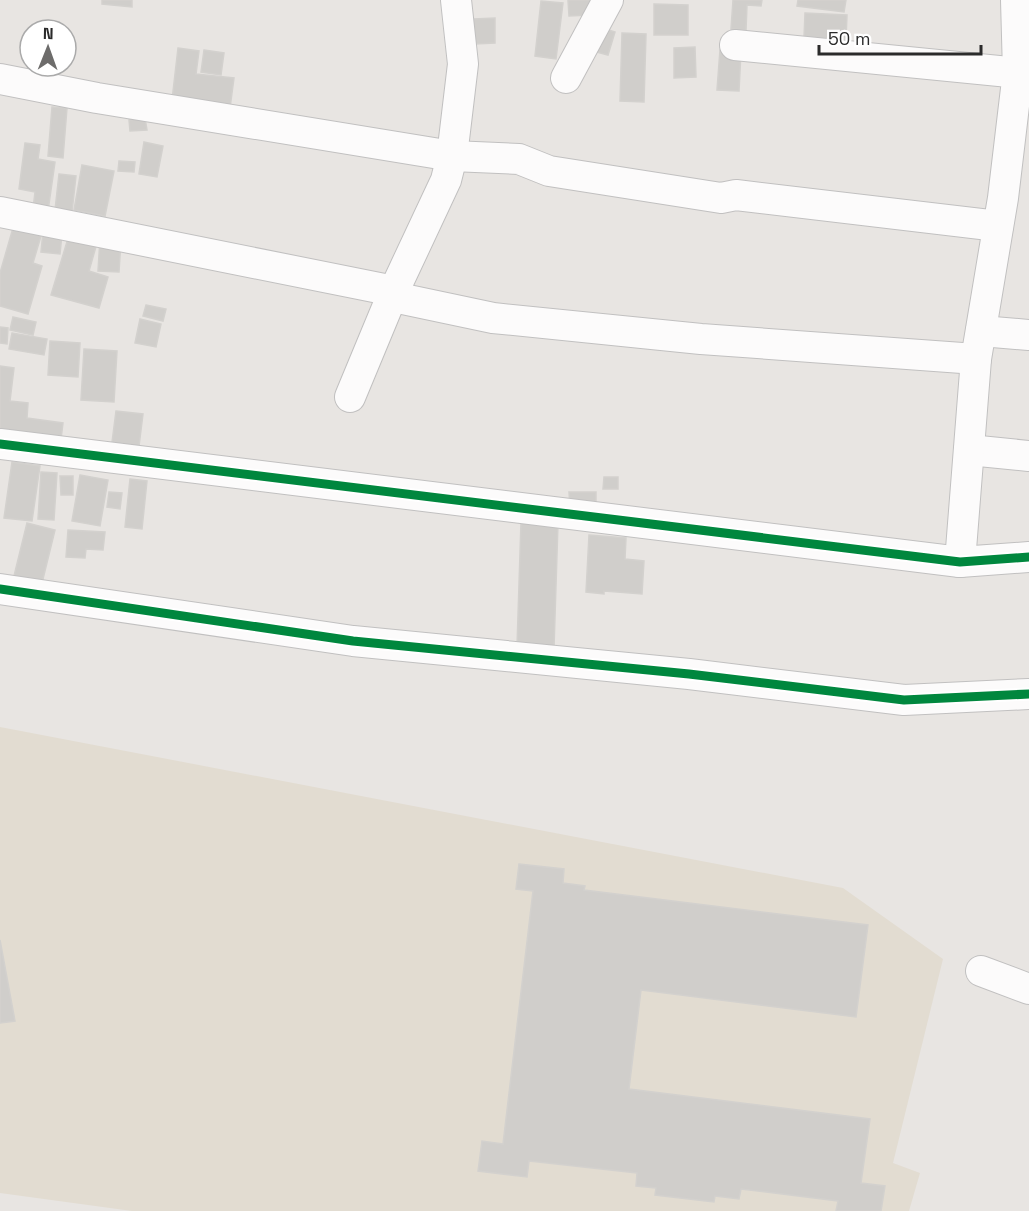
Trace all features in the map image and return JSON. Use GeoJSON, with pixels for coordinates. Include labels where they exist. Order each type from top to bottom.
{"type":"FeatureCollection","features":[{"type":"Feature","properties":{"kind":"street"},"geometry":{"type":"LineString","coordinates":[[350,397],[394,291],[446,180],[452,156],[463,64],[456,0]]}},
{"type":"Feature","properties":{"kind":"street"},"geometry":{"type":"LineString","coordinates":[[566,78],[608,0]]}},
{"type":"Feature","properties":{"kind":"street"},"geometry":{"type":"LineString","coordinates":[[960,562],[979,345],[1023,73],[1016,0]]}},
{"type":"Feature","properties":{"kind":"street"},"geometry":{"type":"LineString","coordinates":[[735,45],[1023,73]]}},
{"type":"Feature","properties":{"kind":"street"},"geometry":{"type":"LineString","coordinates":[[0,79],[97,98],[452,156],[519,159],[549,171],[721,198],[736,195],[998,226]]}},
{"type":"Feature","properties":{"kind":"street"},"geometry":{"type":"LineString","coordinates":[[2,218],[394,291],[403,299],[493,318],[701,339],[979,345],[1029,335]]}},
{"type":"Feature","properties":{"kind":"street"},"geometry":{"type":"LineString","coordinates":[[0,444],[960,562],[1029,557]]}},
{"type":"Feature","properties":{"kind":"street"},"geometry":{"type":"LineString","coordinates":[[969,450],[1029,456]]}},
{"type":"Feature","properties":{"kind":"street"},"geometry":{"type":"LineString","coordinates":[[0,589],[353,641],[689,674],[904,700],[1029,694]]}},
{"type":"Feature","properties":{"kind":"street"},"geometry":{"type":"LineString","coordinates":[[981,971],[1029,989]]}},
{"type":"Feature","properties":{"kind":"shaded area"},"geometry":{"type":"Polygon","coordinates":[[[0,727],[843,888],[943,959],[893,1163],[920,1173],[909,1211],[132,1211],[0,1193],[0,727]]]}},
{"type":"Feature","properties":{"kind":"building"},"geometry":{"type":"Polygon","coordinates":[[[102,0],[132,0],[132,7],[102,4],[102,0]]]}},
{"type":"Feature","properties":{"kind":"building"},"geometry":{"type":"Polygon","coordinates":[[[568,0],[590,0],[590,15],[569,16],[568,0]]]}},
{"type":"Feature","properties":{"kind":"building"},"geometry":{"type":"Polygon","coordinates":[[[733,0],[762,0],[761,6],[747,5],[746,30],[731,29],[733,0]]]}},
{"type":"Feature","properties":{"kind":"building"},"geometry":{"type":"Polygon","coordinates":[[[798,0],[846,0],[844,12],[797,6],[798,0]]]}},
{"type":"Feature","properties":{"kind":"building"},"geometry":{"type":"Polygon","coordinates":[[[541,1],[563,3],[556,59],[535,56],[541,1]]]}},
{"type":"Feature","properties":{"kind":"building"},"geometry":{"type":"Polygon","coordinates":[[[654,4],[688,5],[688,35],[654,35],[654,4]]]}},
{"type":"Feature","properties":{"kind":"building"},"geometry":{"type":"Polygon","coordinates":[[[805,13],[847,15],[846,39],[804,37],[805,13]]]}},
{"type":"Feature","properties":{"kind":"building"},"geometry":{"type":"Polygon","coordinates":[[[495,18],[495,43],[475,44],[474,19],[495,18]]]}},
{"type":"Feature","properties":{"kind":"building"},"geometry":{"type":"Polygon","coordinates":[[[596,26],[615,32],[608,55],[589,50],[596,26]]]}},
{"type":"Feature","properties":{"kind":"building"},"geometry":{"type":"Polygon","coordinates":[[[622,33],[646,34],[644,102],[620,101],[622,33]]]}},
{"type":"Feature","properties":{"kind":"building"},"geometry":{"type":"Polygon","coordinates":[[[695,47],[696,77],[674,78],[674,48],[695,47]]]}},
{"type":"Feature","properties":{"kind":"building"},"geometry":{"type":"Polygon","coordinates":[[[178,48],[199,51],[196,74],[234,78],[230,108],[172,100],[178,48]]]}},
{"type":"Feature","properties":{"kind":"building"},"geometry":{"type":"Polygon","coordinates":[[[204,50],[224,53],[221,75],[201,72],[204,50]]]}},
{"type":"Feature","properties":{"kind":"building"},"geometry":{"type":"Polygon","coordinates":[[[720,50],[741,51],[739,91],[717,90],[720,50]]]}},
{"type":"Feature","properties":{"kind":"building"},"geometry":{"type":"Polygon","coordinates":[[[52,107],[67,108],[63,158],[48,156],[52,107]]]}},
{"type":"Feature","properties":{"kind":"building"},"geometry":{"type":"Polygon","coordinates":[[[145,118],[147,130],[130,131],[129,120],[145,118]]]}},
{"type":"Feature","properties":{"kind":"building"},"geometry":{"type":"Polygon","coordinates":[[[144,142],[163,146],[157,177],[139,174],[144,142]]]}},
{"type":"Feature","properties":{"kind":"building"},"geometry":{"type":"Polygon","coordinates":[[[25,143],[40,145],[38,159],[55,162],[48,211],[33,209],[35,192],[19,189],[25,143]]]}},
{"type":"Feature","properties":{"kind":"building"},"geometry":{"type":"Polygon","coordinates":[[[119,161],[135,162],[134,172],[118,171],[119,161]]]}},
{"type":"Feature","properties":{"kind":"building"},"geometry":{"type":"Polygon","coordinates":[[[82,165],[114,171],[105,216],[74,210],[82,165]]]}},
{"type":"Feature","properties":{"kind":"building"},"geometry":{"type":"Polygon","coordinates":[[[59,174],[76,176],[72,212],[55,210],[59,174]]]}},
{"type":"Feature","properties":{"kind":"building"},"geometry":{"type":"Polygon","coordinates":[[[13,228],[41,236],[33,263],[42,266],[28,314],[0,306],[0,273],[13,228]]]}},
{"type":"Feature","properties":{"kind":"building"},"geometry":{"type":"Polygon","coordinates":[[[43,232],[62,234],[60,254],[41,252],[43,232]]]}},
{"type":"Feature","properties":{"kind":"building"},"geometry":{"type":"Polygon","coordinates":[[[69,235],[97,243],[89,271],[108,277],[99,308],[51,295],[69,235]]]}},
{"type":"Feature","properties":{"kind":"building"},"geometry":{"type":"Polygon","coordinates":[[[100,239],[121,240],[119,272],[98,271],[100,239]]]}},
{"type":"Feature","properties":{"kind":"building"},"geometry":{"type":"Polygon","coordinates":[[[146,305],[166,309],[163,321],[143,316],[146,305]]]}},
{"type":"Feature","properties":{"kind":"building"},"geometry":{"type":"Polygon","coordinates":[[[13,317],[36,322],[33,335],[10,330],[13,317]]]}},
{"type":"Feature","properties":{"kind":"building"},"geometry":{"type":"Polygon","coordinates":[[[140,319],[161,324],[156,347],[135,343],[140,319]]]}},
{"type":"Feature","properties":{"kind":"building"},"geometry":{"type":"Polygon","coordinates":[[[0,327],[8,328],[7,344],[0,343],[0,327]]]}},
{"type":"Feature","properties":{"kind":"building"},"geometry":{"type":"Polygon","coordinates":[[[12,333],[47,339],[44,355],[9,349],[12,333]]]}},
{"type":"Feature","properties":{"kind":"building"},"geometry":{"type":"Polygon","coordinates":[[[50,341],[80,343],[78,377],[48,375],[50,341]]]}},
{"type":"Feature","properties":{"kind":"building"},"geometry":{"type":"Polygon","coordinates":[[[84,349],[117,351],[114,402],[81,400],[84,349]]]}},
{"type":"Feature","properties":{"kind":"building"},"geometry":{"type":"Polygon","coordinates":[[[0,366],[14,368],[10,401],[28,403],[27,418],[63,423],[60,447],[0,440],[0,366]]]}},
{"type":"Feature","properties":{"kind":"building"},"geometry":{"type":"Polygon","coordinates":[[[116,411],[143,414],[138,454],[111,450],[116,411]]]}},
{"type":"Feature","properties":{"kind":"building"},"geometry":{"type":"Polygon","coordinates":[[[12,462],[40,466],[32,521],[4,518],[12,462]]]}},
{"type":"Feature","properties":{"kind":"building"},"geometry":{"type":"Polygon","coordinates":[[[41,472],[57,473],[54,520],[38,519],[41,472]]]}},
{"type":"Feature","properties":{"kind":"building"},"geometry":{"type":"Polygon","coordinates":[[[80,475],[108,480],[100,526],[72,521],[80,475]]]}},
{"type":"Feature","properties":{"kind":"building"},"geometry":{"type":"Polygon","coordinates":[[[60,476],[73,476],[73,495],[61,495],[60,476]]]}},
{"type":"Feature","properties":{"kind":"building"},"geometry":{"type":"Polygon","coordinates":[[[604,477],[618,477],[618,489],[603,489],[604,477]]]}},
{"type":"Feature","properties":{"kind":"building"},"geometry":{"type":"Polygon","coordinates":[[[130,479],[147,481],[142,529],[125,527],[130,479]]]}},
{"type":"Feature","properties":{"kind":"building"},"geometry":{"type":"Polygon","coordinates":[[[109,492],[122,493],[120,509],[107,507],[109,492]]]}},
{"type":"Feature","properties":{"kind":"building"},"geometry":{"type":"Polygon","coordinates":[[[569,492],[596,492],[596,507],[570,507],[569,492]]]}},
{"type":"Feature","properties":{"kind":"building"},"geometry":{"type":"Polygon","coordinates":[[[521,522],[558,523],[554,648],[517,647],[521,522]]]}},
{"type":"Feature","properties":{"kind":"building"},"geometry":{"type":"Polygon","coordinates":[[[27,523],[55,530],[42,583],[14,576],[27,523]]]}},
{"type":"Feature","properties":{"kind":"building"},"geometry":{"type":"Polygon","coordinates":[[[68,530],[105,532],[103,550],[86,549],[85,558],[66,557],[68,530]]]}},
{"type":"Feature","properties":{"kind":"building"},"geometry":{"type":"Polygon","coordinates":[[[589,535],[626,538],[625,559],[644,561],[642,594],[586,592],[589,535]]]}},
{"type":"Feature","properties":{"kind":"building"},"geometry":{"type":"Polygon","coordinates":[[[519,864],[564,869],[563,883],[585,886],[584,890],[868,925],[856,1017],[641,990],[629,1089],[870,1119],[861,1183],[885,1186],[881,1211],[836,1211],[838,1201],[741,1189],[739,1199],[715,1196],[714,1202],[655,1195],[656,1188],[636,1186],[637,1173],[529,1161],[527,1177],[478,1171],[482,1141],[503,1144],[533,891],[516,889],[519,864]]]}},
{"type":"Feature","properties":{"kind":"building"},"geometry":{"type":"Polygon","coordinates":[[[0,940],[15,1021],[0,1023],[0,940]]]}},
{"type":"Feature","properties":{"kind":"cycle path"},"geometry":{"type":"LineString","coordinates":[[0,444],[960,562],[1029,557]]}},
{"type":"Feature","properties":{"kind":"cycle path"},"geometry":{"type":"LineString","coordinates":[[0,589],[353,641],[689,674],[904,700],[1029,694]]}}]}
